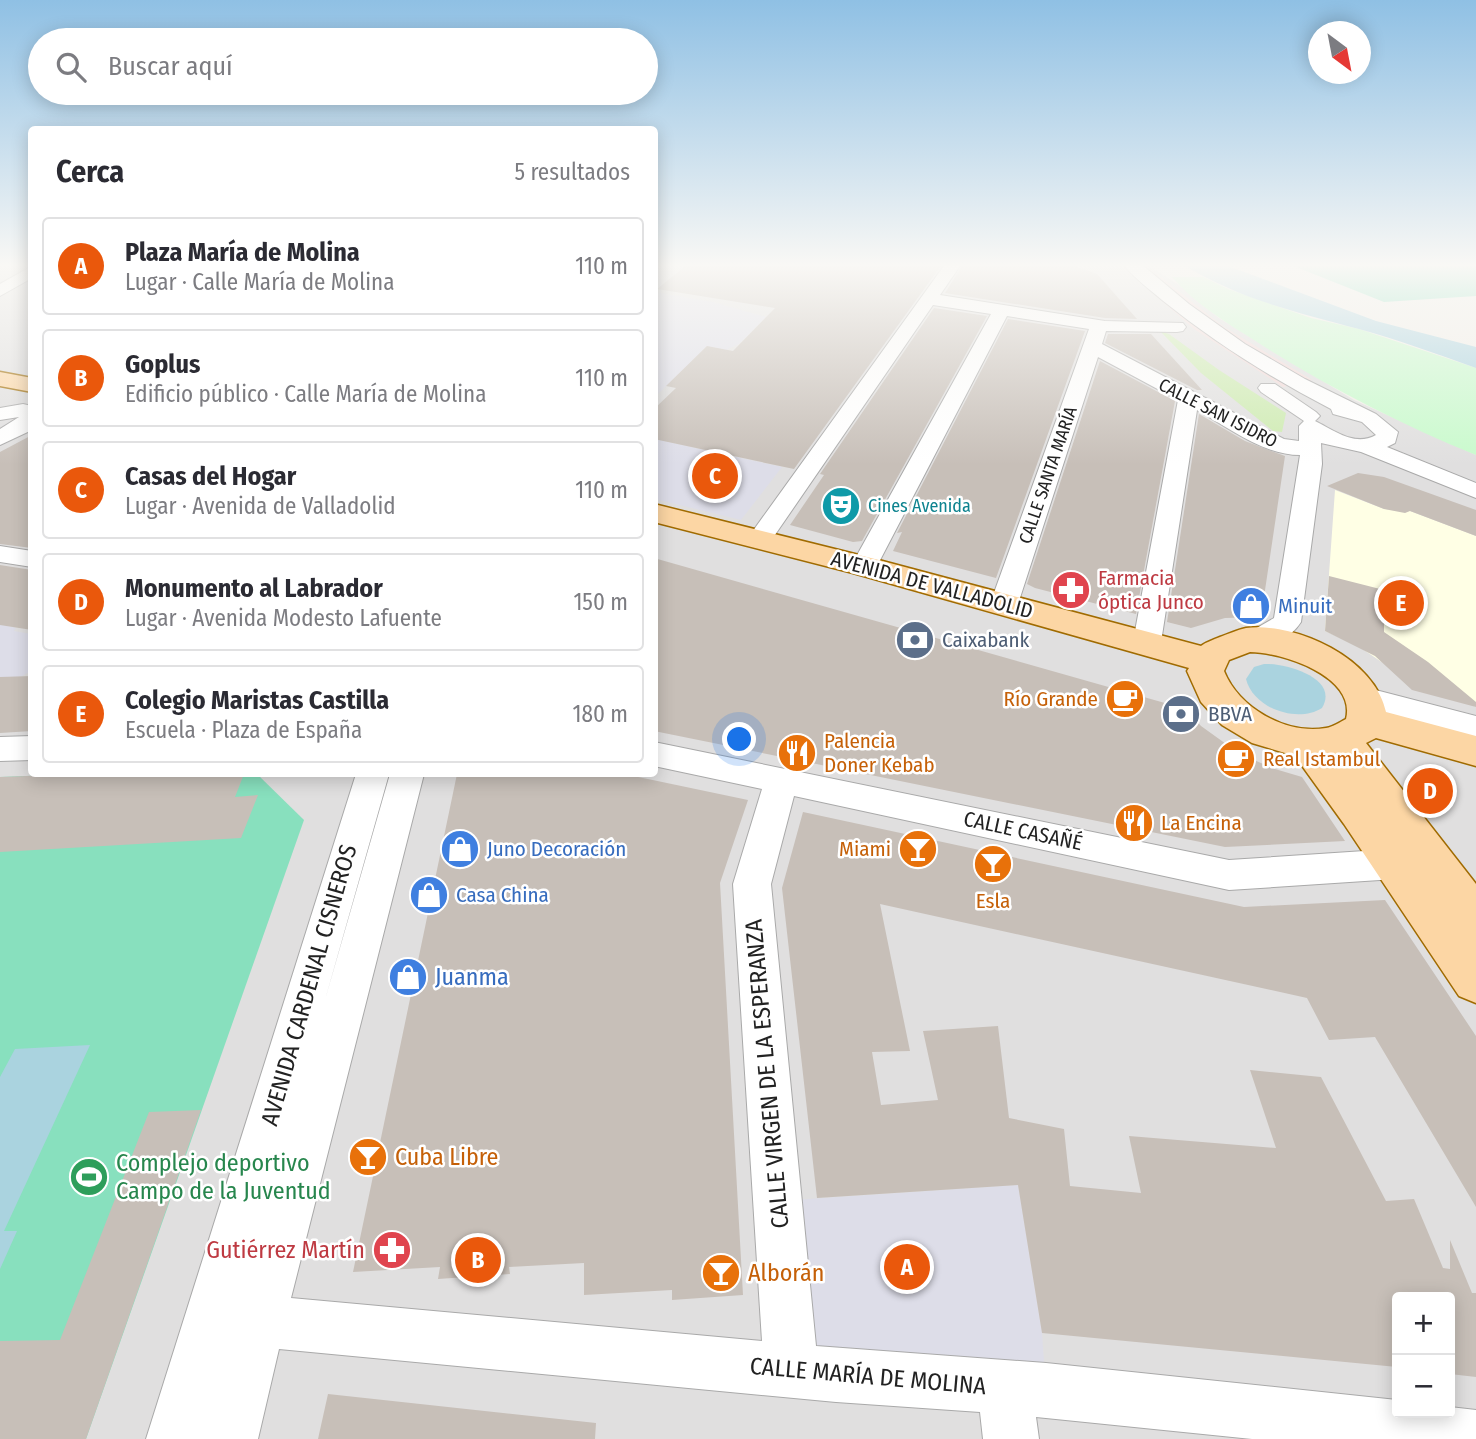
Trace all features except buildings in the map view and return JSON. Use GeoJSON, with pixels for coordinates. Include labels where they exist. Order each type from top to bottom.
{"type":"FeatureCollection","features":[{"type":"Feature","properties":{"kind":"main road"},"geometry":{"type":"LineString","coordinates":[[0,370],[28,375]]}},
{"type":"Feature","properties":{"kind":"main road"},"geometry":{"type":"LineString","coordinates":[[0,379],[28,384]]}},
{"type":"Feature","properties":{"kind":"main road","name":"AVENIDA DE VALLADOLID"},"geometry":{"type":"LineString","coordinates":[[658,514],[1147,642],[1207,669]]}},
{"type":"Feature","properties":{"kind":"main road","name":"AVENIDA DE VALLADOLID"},"geometry":{"type":"LineString","coordinates":[[658,531],[1207,669]]}},
{"type":"Feature","properties":{"kind":"main road"},"geometry":{"type":"LineString","coordinates":[[1476,751],[1345,725],[1276,736],[1246,723],[1215,696],[1207,669],[1218,649],[1226,645],[1258,640],[1288,644],[1317,656],[1346,675],[1345,725],[1395,864],[1476,980]]}},
{"type":"Feature","properties":{"kind":"main road"},"geometry":{"type":"LineString","coordinates":[[1345,725],[1476,920]]}},
{"type":"Feature","properties":{"kind":"street"},"geometry":{"type":"LineString","coordinates":[[759,540],[907,330]]}},
{"type":"Feature","properties":{"kind":"street"},"geometry":{"type":"LineString","coordinates":[[864,566],[991,330]]}},
{"type":"Feature","properties":{"kind":"street"},"geometry":{"type":"LineString","coordinates":[[1078,330],[1096,335],[1145,330]]}},
{"type":"Feature","properties":{"kind":"street"},"geometry":{"type":"LineString","coordinates":[[1181,330],[1334,451],[1368,440],[1476,476]]}},
{"type":"Feature","properties":{"kind":"street"},"geometry":{"type":"LineString","coordinates":[[1211,330],[1297,385],[1359,415],[1368,440],[1476,491]]}},
{"type":"Feature","properties":{"kind":"street","name":"CALLE SAN ISIDRO"},"geometry":{"type":"LineString","coordinates":[[1096,335],[1189,398],[1276,444],[1289,448],[1312,433],[1338,410],[1359,415]]}},
{"type":"Feature","properties":{"kind":"street","name":"CALLE SANTA MARÍA"},"geometry":{"type":"LineString","coordinates":[[1004,604],[1096,335]]}},
{"type":"Feature","properties":{"kind":"street"},"geometry":{"type":"LineString","coordinates":[[1297,385],[1308,395],[1312,433],[1287,622],[1317,656]]}},
{"type":"Feature","properties":{"kind":"street"},"geometry":{"type":"LineString","coordinates":[[1147,642],[1189,398]]}},
{"type":"Feature","properties":{"kind":"street"},"geometry":{"type":"LineString","coordinates":[[0,413],[28,399]]}},
{"type":"Feature","properties":{"kind":"street"},"geometry":{"type":"LineString","coordinates":[[0,413],[23,410],[28,412]]}},
{"type":"Feature","properties":{"kind":"street"},"geometry":{"type":"LineString","coordinates":[[0,438],[28,423]]}},
{"type":"Feature","properties":{"kind":"street"},"geometry":{"type":"LineString","coordinates":[[1312,433],[1328,438],[1411,440]]}},
{"type":"Feature","properties":{"kind":"street"},"geometry":{"type":"LineString","coordinates":[[0,554],[28,558]]}},
{"type":"Feature","properties":{"kind":"street"},"geometry":{"type":"LineString","coordinates":[[1258,640],[1287,622]]}},
{"type":"Feature","properties":{"kind":"street"},"geometry":{"type":"LineString","coordinates":[[1345,725],[1476,728]]}},
{"type":"Feature","properties":{"kind":"street"},"geometry":{"type":"LineString","coordinates":[[0,749],[28,748]]}},
{"type":"Feature","properties":{"kind":"street","name":"CALLE CASAÑÉ"},"geometry":{"type":"LineString","coordinates":[[658,755],[1229,875],[1395,864]]}},
{"type":"Feature","properties":{"kind":"street","name":"AVENIDA CARDENAL CISNEROS"},"geometry":{"type":"LineString","coordinates":[[230,1439],[234,1319],[371,777]]}},
{"type":"Feature","properties":{"kind":"street","name":"AVENIDA CARDENAL CISNEROS"},"geometry":{"type":"LineString","coordinates":[[174,1439],[234,1319],[406,777]]}},
{"type":"Feature","properties":{"kind":"street","name":"CALLE VIRGEN DE LA ESPERANZA"},"geometry":{"type":"LineString","coordinates":[[781,781],[751,884],[791,1371]]}},
{"type":"Feature","properties":{"kind":"street","name":"CALLE MARÍA DE MOLINA"},"geometry":{"type":"LineString","coordinates":[[234,1319],[791,1371],[1008,1413],[1476,1438]]}},
{"type":"Feature","properties":{"kind":"shaded area"},"geometry":{"type":"Polygon","coordinates":[[[0,330],[28,330],[28,777],[658,777],[658,330],[1239,330],[1354,400],[1476,455],[1476,1439],[0,1439],[0,330]]]}},
{"type":"Feature","properties":{"kind":"shaded area"},"geometry":{"type":"Polygon","coordinates":[[[658,330],[753,330],[739,344],[726,350],[707,346],[658,394],[658,330]]]}},
{"type":"Feature","properties":{"kind":"shaded area"},"geometry":{"type":"Polygon","coordinates":[[[1196,330],[1229,330],[1312,380],[1283,387],[1196,330]]]}},
{"type":"Feature","properties":{"kind":"shaded area"},"geometry":{"type":"Polygon","coordinates":[[[658,440],[782,467],[741,520],[658,500],[658,440]]]}},
{"type":"Feature","properties":{"kind":"shaded area"},"geometry":{"type":"Polygon","coordinates":[[[1335,490],[1384,509],[1410,511],[1476,536],[1476,707],[1389,667],[1358,646],[1325,631],[1335,490]]]}},
{"type":"Feature","properties":{"kind":"shaded area"},"geometry":{"type":"Polygon","coordinates":[[[0,610],[8,626],[16,628],[14,631],[28,633],[28,673],[15,680],[0,677],[0,610]]]}},
{"type":"Feature","properties":{"kind":"shaded area"},"geometry":{"type":"Polygon","coordinates":[[[1018,1185],[1042,1333],[1046,1390],[791,1371],[778,1201],[1018,1185]]]}},
{"type":"Feature","properties":{"kind":"green space"},"geometry":{"type":"Polygon","coordinates":[[[1239,330],[1362,330],[1476,368],[1476,455],[1337,389],[1239,330]]]}},
{"type":"Feature","properties":{"kind":"green space"},"geometry":{"type":"Polygon","coordinates":[[[1160,331],[1169,334],[1286,413],[1282,432],[1273,431],[1201,373],[1160,331]]]}},
{"type":"Feature","properties":{"kind":"green space","name":"Complejo deportivo Campo de la Juventud"},"geometry":{"type":"Polygon","coordinates":[[[0,777],[260,777],[304,820],[86,1439],[0,1439],[0,777]]]}},
{"type":"Feature","properties":{"kind":"water"},"geometry":{"type":"Polygon","coordinates":[[[1361,330],[1411,330],[1476,347],[1476,368],[1361,330]]]}},
{"type":"Feature","properties":{"kind":"water"},"geometry":{"type":"Polygon","coordinates":[[[1264,664],[1284,666],[1308,674],[1323,688],[1326,697],[1322,708],[1312,713],[1289,714],[1257,698],[1246,679],[1254,667],[1264,664]]]}},
{"type":"Feature","properties":{"kind":"water"},"geometry":{"type":"Polygon","coordinates":[[[90,1045],[4,1231],[17,1231],[0,1269],[0,1077],[15,1049],[90,1045]]]}},
{"type":"Feature","properties":{"kind":"place","name":"Casas del Hogar"},"geometry":{"type":"Point","coordinates":[715,476]}},
{"type":"Feature","properties":{"kind":"place","name":"Cines Avenida"},"geometry":{"type":"Point","coordinates":[841,506]}},
{"type":"Feature","properties":{"kind":"place","name":"Farmacia óptica Junco"},"geometry":{"type":"Point","coordinates":[1071,590]}},
{"type":"Feature","properties":{"kind":"place","name":"Colegio Maristas Castilla"},"geometry":{"type":"Point","coordinates":[1401,603]}},
{"type":"Feature","properties":{"kind":"place","name":"Minuit"},"geometry":{"type":"Point","coordinates":[1251,606]}},
{"type":"Feature","properties":{"kind":"place","name":"Caixabank"},"geometry":{"type":"Point","coordinates":[915,640]}},
{"type":"Feature","properties":{"kind":"place","name":"Río Grande"},"geometry":{"type":"Point","coordinates":[1125,699]}},
{"type":"Feature","properties":{"kind":"place","name":"BBVA"},"geometry":{"type":"Point","coordinates":[1181,714]}},
{"type":"Feature","properties":{"kind":"place","name":"Palencia Doner Kebab"},"geometry":{"type":"Point","coordinates":[797,753]}},
{"type":"Feature","properties":{"kind":"place","name":"Real Istambul"},"geometry":{"type":"Point","coordinates":[1236,759]}},
{"type":"Feature","properties":{"kind":"place","name":"Monumento al Labrador"},"geometry":{"type":"Point","coordinates":[1430,791]}},
{"type":"Feature","properties":{"kind":"place","name":"La Encina"},"geometry":{"type":"Point","coordinates":[1134,823]}},
{"type":"Feature","properties":{"kind":"place","name":"Juno Decoración"},"geometry":{"type":"Point","coordinates":[460,849]}},
{"type":"Feature","properties":{"kind":"place","name":"Miami"},"geometry":{"type":"Point","coordinates":[918,849]}},
{"type":"Feature","properties":{"kind":"place","name":"Esla"},"geometry":{"type":"Point","coordinates":[993,864]}},
{"type":"Feature","properties":{"kind":"place","name":"Casa China"},"geometry":{"type":"Point","coordinates":[429,895]}},
{"type":"Feature","properties":{"kind":"place","name":"Juanma"},"geometry":{"type":"Point","coordinates":[408,977]}},
{"type":"Feature","properties":{"kind":"place","name":"Cuba Libre"},"geometry":{"type":"Point","coordinates":[368,1157]}},
{"type":"Feature","properties":{"kind":"place","name":"Complejo deportivo Campo de la Juventud"},"geometry":{"type":"Point","coordinates":[89,1177]}},
{"type":"Feature","properties":{"kind":"place","name":"Gutiérrez Martín"},"geometry":{"type":"Point","coordinates":[392,1250]}},
{"type":"Feature","properties":{"kind":"place","name":"Goplus"},"geometry":{"type":"Point","coordinates":[478,1260]}},
{"type":"Feature","properties":{"kind":"place","name":"Plaza María de Molina"},"geometry":{"type":"Point","coordinates":[907,1267]}},
{"type":"Feature","properties":{"kind":"place","name":"Alborán"},"geometry":{"type":"Point","coordinates":[721,1273]}}]}
